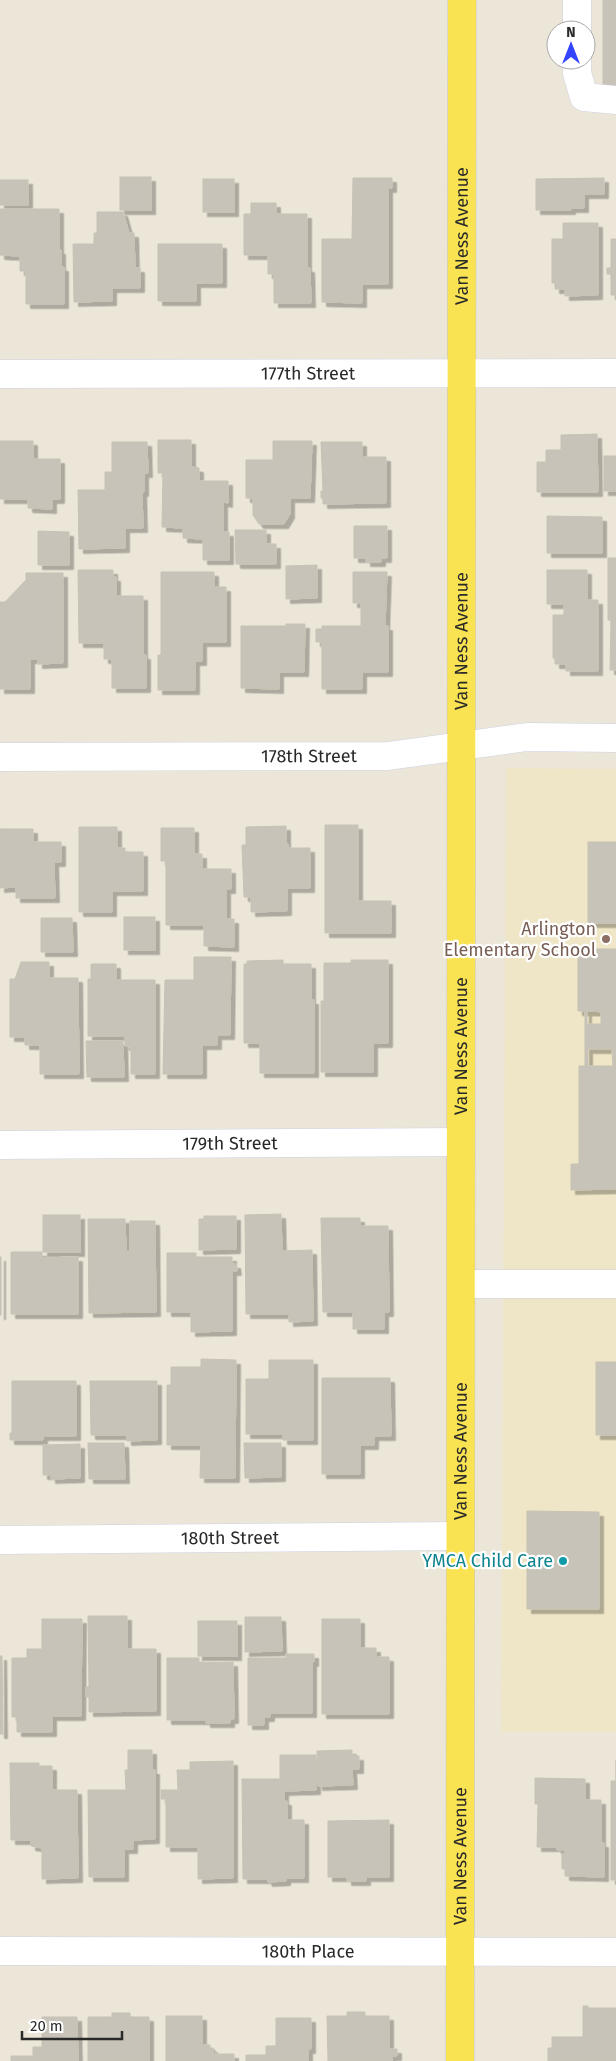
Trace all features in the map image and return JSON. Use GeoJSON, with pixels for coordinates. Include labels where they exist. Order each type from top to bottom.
{"type":"FeatureCollection","features":[{"type":"Feature","properties":{"kind":"main road","name":"Van Ness Avenue"},"geometry":{"type":"LineString","coordinates":[[460,2061],[462,0]]}},
{"type":"Feature","properties":{"kind":"street"},"geometry":{"type":"LineString","coordinates":[[577,0],[577,20]]}},
{"type":"Feature","properties":{"kind":"street"},"geometry":{"type":"LineString","coordinates":[[577,70],[584,97],[616,100]]}},
{"type":"Feature","properties":{"kind":"street","name":"177th Street"},"geometry":{"type":"LineString","coordinates":[[0,374],[616,373]]}},
{"type":"Feature","properties":{"kind":"street","name":"178th Street"},"geometry":{"type":"LineString","coordinates":[[0,757],[388,756],[527,737],[616,738]]}},
{"type":"Feature","properties":{"kind":"street","name":"179th Street"},"geometry":{"type":"LineString","coordinates":[[0,1145],[461,1142]]}},
{"type":"Feature","properties":{"kind":"street"},"geometry":{"type":"LineString","coordinates":[[461,1284],[616,1284]]}},
{"type":"Feature","properties":{"kind":"street","name":"180th Street"},"geometry":{"type":"LineString","coordinates":[[0,1540],[460,1536]]}},
{"type":"Feature","properties":{"kind":"street","name":"180th Place"},"geometry":{"type":"LineString","coordinates":[[0,1951],[616,1952]]}},
{"type":"Feature","properties":{"kind":"shaded area"},"geometry":{"type":"Polygon","coordinates":[[[506,768],[616,769],[616,1732],[501,1732],[506,768]]]}},
{"type":"Feature","properties":{"kind":"building"},"geometry":{"type":"Polygon","coordinates":[[[603,0],[616,0],[616,86],[603,86],[603,0]]]}},
{"type":"Feature","properties":{"kind":"building"},"geometry":{"type":"Polygon","coordinates":[[[120,177],[151,177],[151,210],[120,210],[120,177]]]}},
{"type":"Feature","properties":{"kind":"building"},"geometry":{"type":"Polygon","coordinates":[[[353,178],[392,178],[392,188],[388,188],[388,284],[362,284],[362,303],[322,302],[322,239],[352,239],[353,178]]]}},
{"type":"Feature","properties":{"kind":"building"},"geometry":{"type":"Polygon","coordinates":[[[604,178],[604,194],[584,194],[584,208],[536,210],[536,179],[604,178]]]}},
{"type":"Feature","properties":{"kind":"building"},"geometry":{"type":"Polygon","coordinates":[[[203,179],[234,179],[234,212],[203,212],[203,179]]]}},
{"type":"Feature","properties":{"kind":"building"},"geometry":{"type":"Polygon","coordinates":[[[0,180],[28,180],[28,205],[0,205],[0,180]]]}},
{"type":"Feature","properties":{"kind":"building"},"geometry":{"type":"Polygon","coordinates":[[[251,203],[276,203],[276,214],[307,214],[307,268],[310,268],[311,303],[274,303],[274,274],[268,274],[268,255],[244,255],[244,214],[251,214],[251,203]]]}},
{"type":"Feature","properties":{"kind":"building"},"geometry":{"type":"Polygon","coordinates":[[[0,209],[59,209],[59,250],[61,250],[61,267],[64,267],[64,304],[26,304],[26,271],[20,271],[20,256],[0,255],[0,209]]]}},
{"type":"Feature","properties":{"kind":"building"},"geometry":{"type":"Polygon","coordinates":[[[97,212],[123,212],[129,233],[134,233],[135,268],[140,268],[140,288],[112,288],[112,301],[74,302],[73,244],[94,244],[94,233],[97,233],[97,212]]]}},
{"type":"Feature","properties":{"kind":"building"},"geometry":{"type":"Polygon","coordinates":[[[563,223],[598,223],[598,295],[565,296],[565,289],[555,289],[555,283],[552,283],[552,239],[563,239],[563,223]]]}},
{"type":"Feature","properties":{"kind":"building"},"geometry":{"type":"Polygon","coordinates":[[[611,239],[616,239],[616,295],[611,295],[611,274],[607,274],[607,268],[611,268],[611,239]]]}},
{"type":"Feature","properties":{"kind":"building"},"geometry":{"type":"Polygon","coordinates":[[[158,244],[222,244],[222,283],[196,283],[196,301],[158,301],[158,244]]]}},
{"type":"Feature","properties":{"kind":"building"},"geometry":{"type":"Polygon","coordinates":[[[597,434],[598,492],[537,492],[537,462],[546,462],[546,450],[561,450],[561,435],[597,434]]]}},
{"type":"Feature","properties":{"kind":"building"},"geometry":{"type":"Polygon","coordinates":[[[158,440],[191,440],[191,467],[199,468],[199,481],[228,481],[228,503],[223,502],[223,532],[229,532],[229,560],[203,560],[203,539],[183,538],[183,528],[162,527],[163,473],[158,473],[158,440]]]}},
{"type":"Feature","properties":{"kind":"building"},"geometry":{"type":"Polygon","coordinates":[[[0,441],[33,441],[33,459],[60,459],[60,499],[52,499],[52,509],[28,508],[28,499],[0,499],[0,441]]]}},
{"type":"Feature","properties":{"kind":"building"},"geometry":{"type":"Polygon","coordinates":[[[273,441],[312,441],[310,498],[290,498],[290,514],[284,524],[259,524],[253,515],[253,498],[246,498],[246,460],[273,460],[273,441]]]}},
{"type":"Feature","properties":{"kind":"building"},"geometry":{"type":"Polygon","coordinates":[[[112,442],[147,442],[148,473],[144,473],[144,492],[142,492],[143,528],[125,528],[125,548],[79,549],[78,490],[105,490],[105,472],[112,472],[112,442]]]}},
{"type":"Feature","properties":{"kind":"building"},"geometry":{"type":"Polygon","coordinates":[[[321,442],[362,442],[362,457],[386,457],[386,503],[323,504],[323,498],[321,498],[321,491],[323,491],[321,442]]]}},
{"type":"Feature","properties":{"kind":"building"},"geometry":{"type":"Polygon","coordinates":[[[604,456],[616,456],[616,491],[604,491],[604,456]]]}},
{"type":"Feature","properties":{"kind":"building"},"geometry":{"type":"Polygon","coordinates":[[[547,516],[602,517],[602,553],[547,553],[547,516]]]}},
{"type":"Feature","properties":{"kind":"building"},"geometry":{"type":"Polygon","coordinates":[[[354,526],[387,526],[387,558],[381,558],[381,562],[366,562],[366,558],[354,558],[354,526]]]}},
{"type":"Feature","properties":{"kind":"building"},"geometry":{"type":"Polygon","coordinates":[[[235,530],[266,530],[266,544],[276,544],[276,564],[236,564],[235,530]]]}},
{"type":"Feature","properties":{"kind":"building"},"geometry":{"type":"Polygon","coordinates":[[[38,531],[69,532],[69,565],[38,565],[38,531]]]}},
{"type":"Feature","properties":{"kind":"building"},"geometry":{"type":"Polygon","coordinates":[[[608,558],[616,558],[616,670],[610,670],[611,620],[608,620],[608,558]]]}},
{"type":"Feature","properties":{"kind":"building"},"geometry":{"type":"Polygon","coordinates":[[[317,565],[317,598],[286,599],[286,566],[317,565]]]}},
{"type":"Feature","properties":{"kind":"building"},"geometry":{"type":"Polygon","coordinates":[[[78,570],[113,570],[113,577],[116,577],[116,596],[143,596],[143,655],[146,655],[146,688],[112,688],[112,659],[104,659],[104,643],[79,643],[78,570]]]}},
{"type":"Feature","properties":{"kind":"building"},"geometry":{"type":"Polygon","coordinates":[[[547,570],[587,570],[587,600],[598,600],[598,671],[566,671],[566,664],[555,664],[555,658],[553,658],[553,615],[564,615],[564,604],[547,604],[547,570]]]}},
{"type":"Feature","properties":{"kind":"building"},"geometry":{"type":"Polygon","coordinates":[[[161,572],[214,572],[214,587],[226,587],[226,642],[202,642],[202,661],[195,661],[195,690],[158,690],[158,655],[161,655],[161,572]]]}},
{"type":"Feature","properties":{"kind":"building"},"geometry":{"type":"Polygon","coordinates":[[[353,572],[387,572],[385,626],[388,626],[388,672],[362,672],[362,689],[322,689],[322,642],[316,642],[316,629],[322,629],[322,626],[361,626],[361,603],[353,603],[353,572]]]}},
{"type":"Feature","properties":{"kind":"building"},"geometry":{"type":"Polygon","coordinates":[[[26,573],[63,573],[63,663],[38,664],[38,659],[30,659],[30,689],[0,689],[0,602],[5,602],[26,580],[26,573]]]}},
{"type":"Feature","properties":{"kind":"building"},"geometry":{"type":"Polygon","coordinates":[[[286,624],[305,624],[304,672],[279,672],[279,689],[241,688],[241,626],[286,626],[286,624]]]}},
{"type":"Feature","properties":{"kind":"building"},"geometry":{"type":"Polygon","coordinates":[[[325,825],[358,825],[358,901],[391,901],[391,933],[325,933],[325,825]]]}},
{"type":"Feature","properties":{"kind":"building"},"geometry":{"type":"Polygon","coordinates":[[[286,826],[286,844],[288,844],[288,848],[310,848],[310,888],[287,888],[287,911],[251,912],[251,897],[244,897],[242,845],[246,845],[246,827],[286,826]]]}},
{"type":"Feature","properties":{"kind":"building"},"geometry":{"type":"Polygon","coordinates":[[[79,827],[117,827],[117,848],[125,848],[125,852],[143,852],[143,891],[112,891],[112,912],[79,912],[79,827]]]}},
{"type":"Feature","properties":{"kind":"building"},"geometry":{"type":"Polygon","coordinates":[[[161,828],[194,828],[194,854],[202,854],[202,869],[231,869],[231,889],[226,889],[226,919],[234,919],[234,947],[204,946],[204,925],[166,925],[166,861],[161,861],[161,828]]]}},
{"type":"Feature","properties":{"kind":"building"},"geometry":{"type":"Polygon","coordinates":[[[0,829],[33,829],[33,842],[61,842],[61,862],[54,862],[55,898],[16,898],[16,887],[0,888],[0,829]]]}},
{"type":"Feature","properties":{"kind":"building"},"geometry":{"type":"Polygon","coordinates":[[[588,842],[616,842],[616,923],[588,923],[588,842]]]}},
{"type":"Feature","properties":{"kind":"building"},"geometry":{"type":"Polygon","coordinates":[[[124,917],[155,917],[155,950],[124,950],[124,917]]]}},
{"type":"Feature","properties":{"kind":"building"},"geometry":{"type":"Polygon","coordinates":[[[41,918],[72,918],[73,952],[41,952],[41,918]]]}},
{"type":"Feature","properties":{"kind":"building"},"geometry":{"type":"Polygon","coordinates":[[[578,949],[616,949],[616,1012],[578,1011],[578,949]]]}},
{"type":"Feature","properties":{"kind":"building"},"geometry":{"type":"Polygon","coordinates":[[[194,957],[231,957],[230,1035],[217,1035],[217,1045],[202,1045],[202,1074],[163,1074],[165,980],[194,980],[194,957]]]}},
{"type":"Feature","properties":{"kind":"building"},"geometry":{"type":"Polygon","coordinates":[[[283,960],[283,964],[311,964],[311,1000],[314,1000],[314,1073],[260,1073],[260,1043],[244,1043],[244,964],[247,964],[247,961],[283,960]]]}},
{"type":"Feature","properties":{"kind":"building"},"geometry":{"type":"Polygon","coordinates":[[[351,960],[388,960],[388,1043],[373,1043],[373,1072],[321,1072],[321,1001],[324,1001],[324,963],[351,963],[351,960]]]}},
{"type":"Feature","properties":{"kind":"building"},"geometry":{"type":"Polygon","coordinates":[[[21,962],[49,962],[49,978],[78,978],[79,1074],[40,1074],[40,1045],[25,1045],[25,1037],[10,1037],[10,979],[15,979],[21,962]]]}},
{"type":"Feature","properties":{"kind":"building"},"geometry":{"type":"Polygon","coordinates":[[[91,964],[116,964],[116,980],[155,980],[155,1074],[131,1074],[131,1047],[125,1046],[125,1036],[88,1036],[88,979],[91,979],[91,964]]]}},
{"type":"Feature","properties":{"kind":"building"},"geometry":{"type":"Polygon","coordinates":[[[585,1011],[587,1011],[587,1024],[601,1024],[601,1011],[616,1012],[616,1066],[613,1066],[612,1049],[588,1049],[588,1066],[585,1066],[585,1011]]]}},
{"type":"Feature","properties":{"kind":"building"},"geometry":{"type":"Polygon","coordinates":[[[86,1041],[123,1041],[124,1077],[87,1077],[86,1041]]]}},
{"type":"Feature","properties":{"kind":"building"},"geometry":{"type":"Polygon","coordinates":[[[579,1066],[616,1066],[616,1189],[571,1190],[571,1164],[579,1164],[579,1066]]]}},
{"type":"Feature","properties":{"kind":"building"},"geometry":{"type":"Polygon","coordinates":[[[281,1214],[282,1251],[312,1250],[313,1321],[289,1322],[289,1314],[246,1314],[245,1215],[281,1214]]]}},
{"type":"Feature","properties":{"kind":"building"},"geometry":{"type":"Polygon","coordinates":[[[43,1215],[80,1215],[80,1252],[43,1252],[43,1215]]]}},
{"type":"Feature","properties":{"kind":"building"},"geometry":{"type":"Polygon","coordinates":[[[204,1216],[236,1216],[236,1249],[199,1250],[199,1219],[204,1219],[204,1216]]]}},
{"type":"Feature","properties":{"kind":"building"},"geometry":{"type":"Polygon","coordinates":[[[321,1218],[360,1218],[360,1226],[388,1226],[389,1312],[384,1312],[384,1329],[353,1329],[353,1312],[323,1312],[321,1218]]]}},
{"type":"Feature","properties":{"kind":"building"},"geometry":{"type":"Polygon","coordinates":[[[88,1219],[125,1219],[126,1251],[130,1251],[130,1221],[155,1221],[156,1312],[89,1313],[88,1219]]]}},
{"type":"Feature","properties":{"kind":"building"},"geometry":{"type":"Polygon","coordinates":[[[11,1252],[42,1252],[42,1258],[78,1257],[78,1314],[11,1314],[11,1252]]]}},
{"type":"Feature","properties":{"kind":"building"},"geometry":{"type":"Polygon","coordinates":[[[167,1253],[196,1253],[196,1257],[232,1257],[232,1264],[236,1264],[237,1271],[232,1271],[232,1331],[191,1332],[191,1312],[167,1312],[167,1253]]]}},
{"type":"Feature","properties":{"kind":"building"},"geometry":{"type":"Polygon","coordinates":[[[1,1257],[1,1315],[0,1315],[1,1257]]]}},
{"type":"Feature","properties":{"kind":"building"},"geometry":{"type":"Polygon","coordinates":[[[201,1359],[236,1360],[235,1478],[200,1478],[201,1445],[167,1445],[167,1385],[171,1385],[171,1367],[201,1367],[201,1359]]]}},
{"type":"Feature","properties":{"kind":"building"},"geometry":{"type":"Polygon","coordinates":[[[269,1360],[313,1360],[313,1440],[283,1440],[283,1434],[246,1434],[246,1379],[269,1379],[269,1360]]]}},
{"type":"Feature","properties":{"kind":"building"},"geometry":{"type":"Polygon","coordinates":[[[596,1362],[616,1362],[616,1435],[596,1435],[596,1362]]]}},
{"type":"Feature","properties":{"kind":"building"},"geometry":{"type":"Polygon","coordinates":[[[322,1378],[390,1378],[391,1436],[374,1436],[374,1445],[360,1445],[360,1474],[322,1474],[322,1378]]]}},
{"type":"Feature","properties":{"kind":"building"},"geometry":{"type":"Polygon","coordinates":[[[12,1381],[76,1381],[76,1436],[43,1436],[43,1440],[10,1440],[10,1433],[12,1433],[12,1381]]]}},
{"type":"Feature","properties":{"kind":"building"},"geometry":{"type":"Polygon","coordinates":[[[90,1381],[157,1381],[157,1440],[127,1441],[127,1435],[91,1435],[90,1381]]]}},
{"type":"Feature","properties":{"kind":"building"},"geometry":{"type":"Polygon","coordinates":[[[88,1443],[124,1443],[125,1479],[89,1479],[88,1443]]]}},
{"type":"Feature","properties":{"kind":"building"},"geometry":{"type":"Polygon","coordinates":[[[244,1443],[281,1443],[281,1477],[245,1478],[244,1443]]]}},
{"type":"Feature","properties":{"kind":"building"},"geometry":{"type":"Polygon","coordinates":[[[80,1444],[80,1478],[51,1479],[51,1475],[43,1475],[43,1445],[80,1444]]]}},
{"type":"Feature","properties":{"kind":"building","name":"YMCA Child Care"},"geometry":{"type":"Polygon","coordinates":[[[527,1511],[599,1512],[599,1609],[527,1609],[527,1511]]]}},
{"type":"Feature","properties":{"kind":"building"},"geometry":{"type":"Polygon","coordinates":[[[88,1616],[127,1616],[127,1649],[156,1649],[156,1711],[89,1712],[89,1697],[86,1697],[86,1687],[89,1687],[88,1616]]]}},
{"type":"Feature","properties":{"kind":"building"},"geometry":{"type":"Polygon","coordinates":[[[245,1617],[281,1617],[282,1651],[245,1652],[245,1617]]]}},
{"type":"Feature","properties":{"kind":"building"},"geometry":{"type":"Polygon","coordinates":[[[42,1619],[82,1619],[81,1716],[52,1716],[52,1732],[17,1732],[17,1717],[12,1717],[12,1658],[27,1658],[27,1649],[42,1649],[42,1619]]]}},
{"type":"Feature","properties":{"kind":"building"},"geometry":{"type":"Polygon","coordinates":[[[322,1619],[360,1619],[360,1648],[376,1648],[376,1657],[389,1657],[389,1714],[322,1714],[322,1619]]]}},
{"type":"Feature","properties":{"kind":"building"},"geometry":{"type":"Polygon","coordinates":[[[198,1621],[237,1621],[237,1656],[198,1656],[198,1621]]]}},
{"type":"Feature","properties":{"kind":"building"},"geometry":{"type":"Polygon","coordinates":[[[286,1654],[314,1654],[314,1662],[312,1662],[312,1713],[270,1713],[270,1717],[264,1717],[264,1725],[248,1725],[248,1658],[286,1658],[286,1654]]]}},
{"type":"Feature","properties":{"kind":"building"},"geometry":{"type":"Polygon","coordinates":[[[0,1656],[2,1656],[3,1734],[0,1734],[0,1656]]]}},
{"type":"Feature","properties":{"kind":"building"},"geometry":{"type":"Polygon","coordinates":[[[167,1658],[199,1658],[199,1663],[233,1662],[234,1719],[230,1719],[230,1723],[206,1723],[206,1720],[167,1720],[167,1658]]]}},
{"type":"Feature","properties":{"kind":"building"},"geometry":{"type":"Polygon","coordinates":[[[128,1750],[152,1750],[152,1770],[155,1770],[155,1839],[133,1840],[133,1849],[124,1849],[124,1877],[89,1877],[88,1790],[126,1790],[125,1770],[128,1770],[128,1750]]]}},
{"type":"Feature","properties":{"kind":"building"},"geometry":{"type":"Polygon","coordinates":[[[352,1750],[352,1756],[359,1756],[359,1769],[352,1769],[353,1785],[318,1786],[317,1751],[352,1750]]]}},
{"type":"Feature","properties":{"kind":"building"},"geometry":{"type":"Polygon","coordinates":[[[280,1755],[316,1755],[316,1790],[284,1791],[284,1801],[287,1801],[287,1820],[304,1820],[304,1878],[286,1878],[286,1881],[268,1882],[267,1879],[243,1879],[242,1779],[280,1779],[280,1755]]]}},
{"type":"Feature","properties":{"kind":"building"},"geometry":{"type":"Polygon","coordinates":[[[233,1761],[233,1878],[198,1879],[198,1847],[166,1847],[166,1799],[161,1799],[161,1790],[178,1790],[177,1770],[190,1770],[190,1762],[233,1761]]]}},
{"type":"Feature","properties":{"kind":"building"},"geometry":{"type":"Polygon","coordinates":[[[10,1763],[39,1763],[39,1766],[52,1766],[52,1790],[77,1790],[78,1878],[42,1879],[42,1848],[31,1846],[31,1840],[11,1840],[10,1763]]]}},
{"type":"Feature","properties":{"kind":"building"},"geometry":{"type":"Polygon","coordinates":[[[535,1778],[585,1779],[585,1800],[601,1800],[601,1843],[604,1843],[604,1877],[565,1876],[565,1869],[562,1869],[562,1854],[565,1854],[565,1850],[557,1850],[557,1847],[537,1847],[538,1804],[535,1804],[535,1778]]]}},
{"type":"Feature","properties":{"kind":"building"},"geometry":{"type":"Polygon","coordinates":[[[611,1781],[616,1781],[616,1880],[611,1880],[611,1781]]]}},
{"type":"Feature","properties":{"kind":"building"},"geometry":{"type":"Polygon","coordinates":[[[389,1820],[389,1877],[366,1877],[366,1881],[347,1881],[347,1877],[328,1877],[328,1821],[389,1820]]]}},
{"type":"Feature","properties":{"kind":"building"},"geometry":{"type":"Polygon","coordinates":[[[583,2006],[588,2006],[588,2008],[616,2008],[616,2061],[548,2061],[548,2048],[552,2048],[552,2037],[583,2037],[583,2006]]]}},
{"type":"Feature","properties":{"kind":"building"},"geometry":{"type":"Polygon","coordinates":[[[347,2012],[365,2012],[365,2016],[389,2016],[389,2049],[397,2049],[397,2056],[392,2056],[392,2061],[328,2061],[327,2016],[347,2016],[347,2012]]]}},
{"type":"Feature","properties":{"kind":"building"},"geometry":{"type":"Polygon","coordinates":[[[112,2013],[130,2013],[130,2017],[149,2017],[149,2061],[88,2061],[88,2017],[112,2017],[112,2013]]]}},
{"type":"Feature","properties":{"kind":"building"},"geometry":{"type":"Polygon","coordinates":[[[166,2016],[202,2016],[202,2045],[210,2045],[210,2048],[213,2048],[213,2054],[234,2054],[234,2061],[166,2061],[166,2016]]]}},
{"type":"Feature","properties":{"kind":"building"},"geometry":{"type":"Polygon","coordinates":[[[42,2017],[77,2017],[78,2061],[11,2061],[11,2056],[33,2056],[33,2047],[42,2047],[42,2017]]]}},
{"type":"Feature","properties":{"kind":"building"},"geometry":{"type":"Polygon","coordinates":[[[276,2018],[311,2018],[311,2049],[308,2049],[308,2061],[246,2061],[246,2055],[266,2055],[266,2046],[276,2046],[276,2018]]]}},
{"type":"Feature","properties":{"kind":"place","name":"Arlington Elementary School"},"geometry":{"type":"Point","coordinates":[606,939]}},
{"type":"Feature","properties":{"kind":"place","name":"YMCA Child Care"},"geometry":{"type":"Point","coordinates":[563,1561]}}]}
